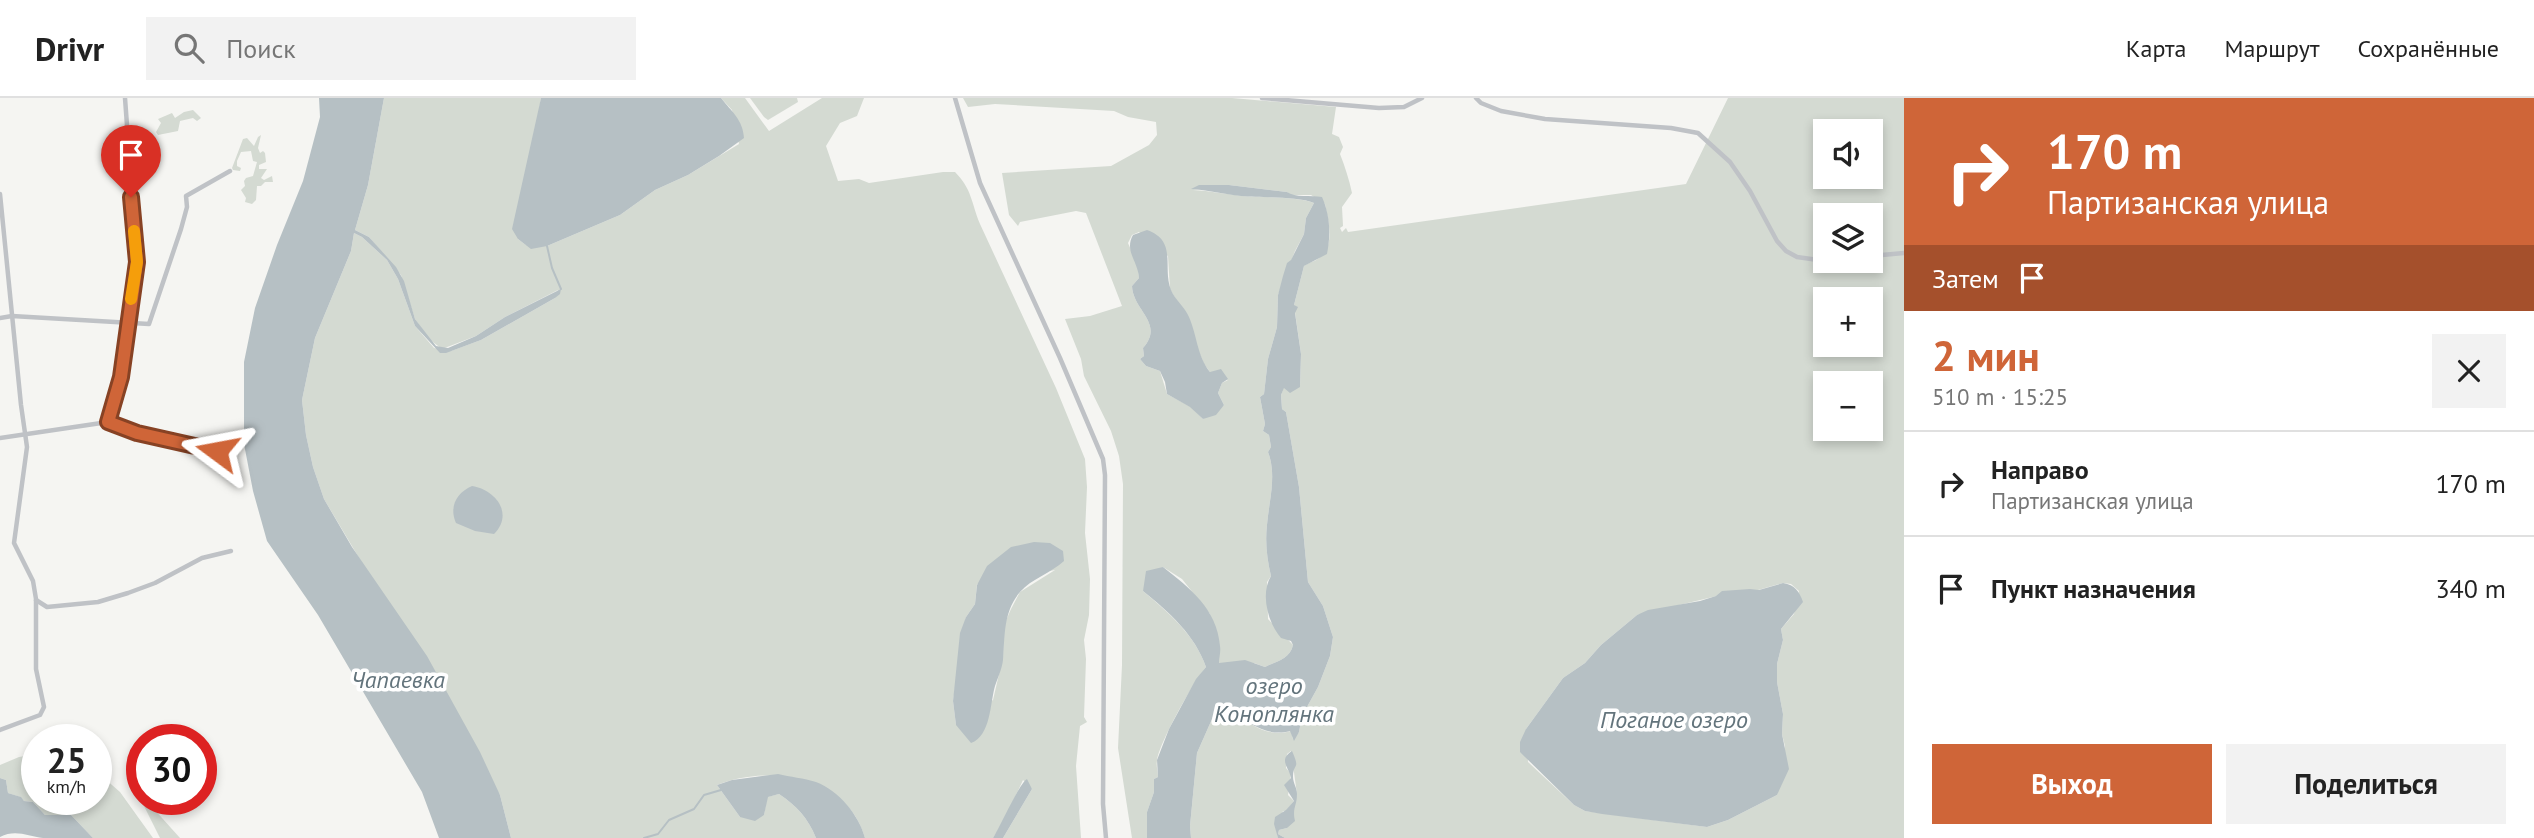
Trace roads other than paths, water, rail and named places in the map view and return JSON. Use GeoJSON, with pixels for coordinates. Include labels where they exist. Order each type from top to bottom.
{"type":"FeatureCollection","features":[{"type":"Feature","properties":{"kind":"street"},"geometry":{"type":"LineString","coordinates":[[108,422],[121,377],[137,262],[125,98]]}},
{"type":"Feature","properties":{"kind":"street"},"geometry":{"type":"LineString","coordinates":[[955,98],[980,183],[1103,459],[1103,804],[1106,838]]}},
{"type":"Feature","properties":{"kind":"street"},"geometry":{"type":"LineString","coordinates":[[1262,98],[1379,108],[1404,107],[1422,98]]}},
{"type":"Feature","properties":{"kind":"street"},"geometry":{"type":"LineString","coordinates":[[1476,98],[1481,103],[1501,111],[1545,119],[1671,128],[1698,133],[1730,162],[1750,191],[1777,241],[1786,251],[1797,257],[1813,259]]}},
{"type":"Feature","properties":{"kind":"street"},"geometry":{"type":"LineString","coordinates":[[0,318],[12,316],[149,324],[181,229],[187,196],[230,171]]}},
{"type":"Feature","properties":{"kind":"street"},"geometry":{"type":"LineString","coordinates":[[0,194],[27,447],[14,543],[30,574],[36,599],[36,668],[44,707],[40,715],[0,730]]}},
{"type":"Feature","properties":{"kind":"street"},"geometry":{"type":"LineString","coordinates":[[1883,255],[1904,253]]}},
{"type":"Feature","properties":{"kind":"street"},"geometry":{"type":"LineString","coordinates":[[0,438],[108,422],[137,433],[217,451]]}},
{"type":"Feature","properties":{"kind":"street"},"geometry":{"type":"LineString","coordinates":[[36,599],[40,605],[47,607],[98,602],[155,583],[202,558],[232,551]]}},
{"type":"Feature","properties":{"kind":"water","name":"Чапаевка"},"geometry":{"type":"Polygon","coordinates":[[[319,98],[384,98],[368,185],[355,230],[369,237],[396,267],[404,281],[415,319],[436,346],[448,348],[476,336],[505,317],[561,289],[555,298],[481,340],[440,353],[415,326],[398,279],[387,260],[354,233],[351,251],[315,338],[302,400],[313,467],[324,499],[352,547],[427,656],[480,752],[500,795],[511,838],[439,838],[422,792],[318,615],[267,541],[253,491],[244,444],[244,362],[255,308],[303,181],[320,117],[319,98]]]}},
{"type":"Feature","properties":{"kind":"water"},"geometry":{"type":"Polygon","coordinates":[[[541,98],[721,98],[739,121],[744,138],[688,175],[655,190],[620,215],[547,246],[531,249],[518,239],[512,229],[541,98]]]}},
{"type":"Feature","properties":{"kind":"water","name":"озеро Коноплянка"},"geometry":{"type":"Polygon","coordinates":[[[1199,185],[1229,185],[1322,197],[1327,211],[1327,254],[1304,266],[1294,305],[1298,307],[1295,313],[1301,354],[1300,387],[1290,393],[1284,388],[1281,395],[1299,487],[1308,582],[1323,606],[1333,637],[1330,656],[1318,687],[1302,716],[1294,741],[1290,731],[1281,733],[1264,730],[1225,708],[1216,710],[1197,753],[1191,838],[1147,838],[1147,812],[1154,792],[1154,779],[1158,777],[1157,760],[1169,729],[1196,679],[1206,667],[1188,634],[1143,591],[1146,571],[1163,567],[1183,583],[1208,610],[1218,633],[1219,663],[1245,660],[1265,667],[1286,657],[1293,645],[1276,632],[1267,608],[1266,591],[1271,576],[1266,532],[1272,470],[1268,452],[1271,447],[1269,435],[1263,431],[1265,424],[1260,397],[1264,394],[1268,359],[1277,327],[1278,295],[1283,276],[1287,263],[1304,234],[1306,218],[1314,203],[1298,199],[1241,196],[1191,189],[1199,185]]]}},
{"type":"Feature","properties":{"kind":"water"},"geometry":{"type":"Polygon","coordinates":[[[1147,230],[1163,241],[1171,290],[1189,317],[1206,366],[1210,372],[1221,369],[1228,379],[1222,383],[1218,393],[1224,405],[1216,415],[1203,419],[1190,407],[1167,394],[1160,371],[1146,366],[1140,359],[1144,356],[1143,348],[1151,331],[1134,295],[1132,286],[1139,278],[1130,246],[1133,235],[1147,230]]]}},
{"type":"Feature","properties":{"kind":"water"},"geometry":{"type":"Polygon","coordinates":[[[472,486],[488,492],[500,504],[502,519],[494,534],[475,531],[456,523],[453,511],[455,501],[462,492],[472,486]]]}},
{"type":"Feature","properties":{"kind":"water"},"geometry":{"type":"Polygon","coordinates":[[[1034,542],[1050,543],[1063,551],[1064,561],[1030,583],[1014,600],[1008,616],[1002,663],[989,718],[982,734],[971,743],[956,725],[953,701],[960,633],[975,604],[977,585],[987,566],[1011,547],[1034,542]]]}},
{"type":"Feature","properties":{"kind":"water","name":"Поганое озеро"},"geometry":{"type":"Polygon","coordinates":[[[1783,583],[1796,589],[1803,602],[1781,629],[1783,640],[1777,664],[1777,682],[1783,714],[1782,734],[1789,769],[1777,795],[1728,820],[1707,827],[1602,814],[1585,811],[1574,805],[1520,752],[1520,742],[1526,729],[1563,678],[1585,663],[1601,645],[1637,615],[1648,610],[1700,601],[1722,591],[1759,590],[1783,583]]]}},
{"type":"Feature","properties":{"kind":"water"},"geometry":{"type":"Polygon","coordinates":[[[1292,751],[1296,764],[1293,772],[1297,794],[1295,821],[1287,828],[1279,830],[1278,834],[1285,838],[1278,838],[1275,817],[1294,801],[1284,785],[1291,778],[1285,761],[1292,751]]]}},
{"type":"Feature","properties":{"kind":"water"},"geometry":{"type":"Polygon","coordinates":[[[778,774],[807,779],[833,791],[853,813],[865,838],[816,838],[801,813],[779,794],[768,797],[764,815],[755,821],[740,817],[717,785],[732,780],[778,774]]]}},
{"type":"Feature","properties":{"kind":"water"},"geometry":{"type":"Polygon","coordinates":[[[0,778],[6,780],[8,793],[21,797],[21,815],[71,815],[93,838],[43,838],[16,833],[0,837],[0,778]]]}},
{"type":"Feature","properties":{"kind":"water"},"geometry":{"type":"Polygon","coordinates":[[[1027,779],[1032,789],[1003,838],[993,838],[1015,796],[1027,779]]]}},
{"type":"Feature","properties":{"kind":"waterway"},"geometry":{"type":"LineString","coordinates":[[547,246],[561,289]]}},
{"type":"Feature","properties":{"kind":"waterway"},"geometry":{"type":"LineString","coordinates":[[644,838],[658,834],[669,820],[694,809],[704,795],[721,790]]}}]}
